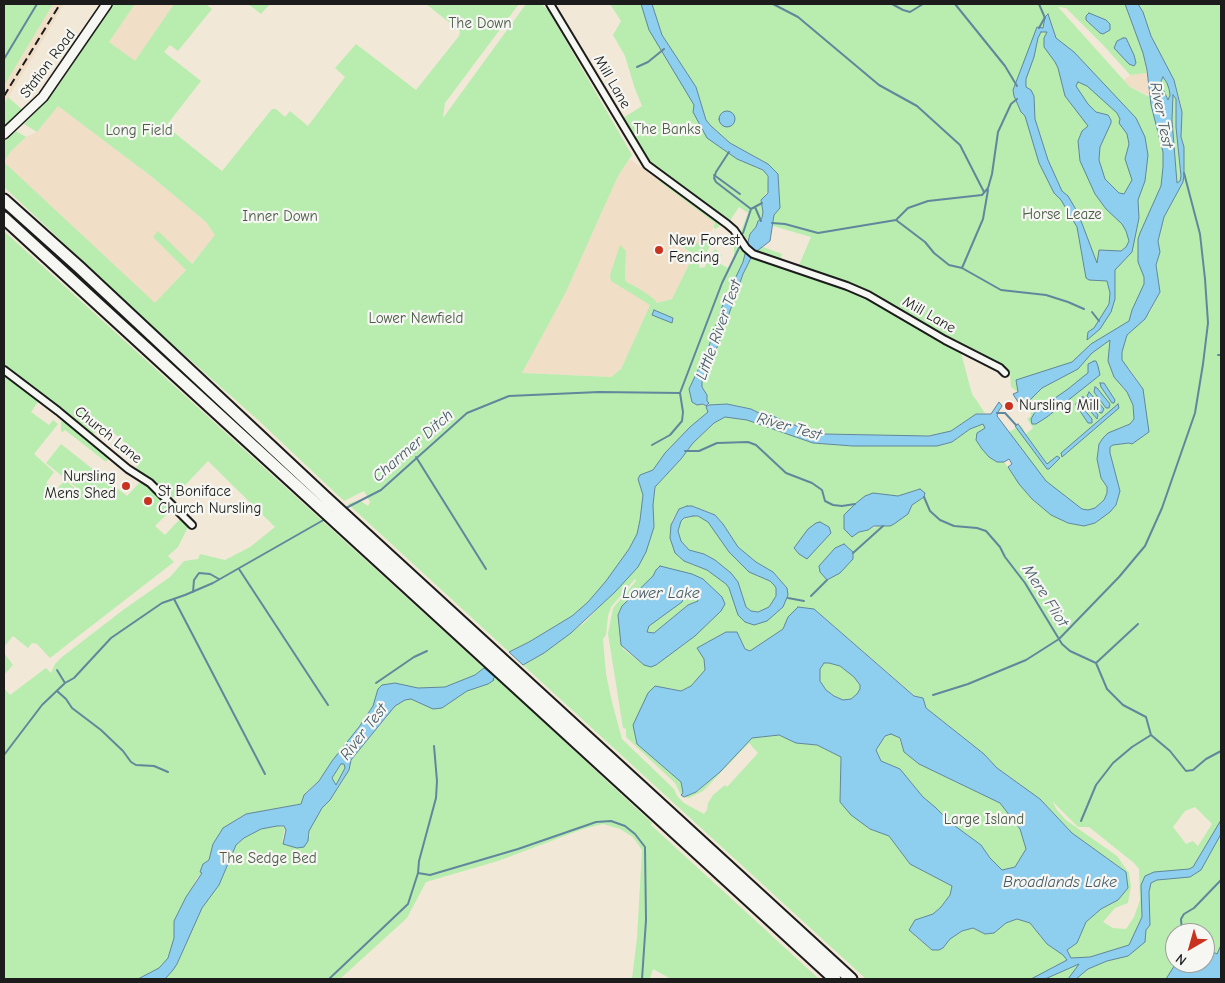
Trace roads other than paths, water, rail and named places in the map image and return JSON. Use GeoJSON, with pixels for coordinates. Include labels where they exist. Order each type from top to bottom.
{"type":"FeatureCollection","features":[{"type":"Feature","properties":{"kind":"highway"},"geometry":{"type":"LineString","coordinates":[[4,200],[152,334],[326,498],[490,647],[658,810]]}},
{"type":"Feature","properties":{"kind":"highway"},"geometry":{"type":"LineString","coordinates":[[4,218],[511,684],[852,979]]}},
{"type":"Feature","properties":{"kind":"highway"},"geometry":{"type":"LineString","coordinates":[[673,823],[835,979]]}},
{"type":"Feature","properties":{"kind":"street","name":"Station Road"},"geometry":{"type":"LineString","coordinates":[[4,134],[44,97],[107,4]]}},
{"type":"Feature","properties":{"kind":"street","name":"Mill Lane"},"geometry":{"type":"LineString","coordinates":[[550,4],[647,166],[727,224],[753,254],[868,295],[945,340],[1000,368],[1005,373]]}},
{"type":"Feature","properties":{"kind":"street","name":"Church Lane"},"geometry":{"type":"LineString","coordinates":[[4,370],[58,411],[128,469],[150,483],[192,525]]}},
{"type":"Feature","properties":{"kind":"water","name":"Little River Test"},"geometry":{"type":"Polygon","coordinates":[[[641,4],[652,4],[662,35],[696,87],[706,120],[730,143],[768,164],[778,174],[780,208],[774,215],[770,241],[753,254],[743,274],[718,345],[702,381],[702,387],[709,403],[706,406],[703,404],[697,405],[692,402],[689,389],[708,349],[723,304],[743,262],[750,234],[762,218],[761,200],[768,193],[768,176],[763,170],[737,159],[707,138],[693,112],[694,105],[649,30],[641,4]]]}},
{"type":"Feature","properties":{"kind":"water","name":"River Test"},"geometry":{"type":"Polygon","coordinates":[[[1125,4],[1138,4],[1143,12],[1151,36],[1174,80],[1182,112],[1181,137],[1184,147],[1184,175],[1183,182],[1164,217],[1158,241],[1160,252],[1156,265],[1160,292],[1145,319],[1127,335],[1122,352],[1122,360],[1143,389],[1149,432],[1132,444],[1113,445],[1110,447],[1120,491],[1116,505],[1110,512],[1095,523],[1084,526],[1068,523],[1051,515],[1032,499],[1019,484],[1008,467],[1012,464],[1009,459],[1004,462],[997,462],[982,449],[976,440],[977,433],[985,428],[983,424],[970,429],[952,442],[937,446],[853,446],[813,443],[747,420],[725,417],[714,423],[693,443],[655,487],[653,505],[654,527],[646,552],[638,567],[615,592],[571,633],[544,653],[523,665],[509,652],[572,616],[588,602],[606,581],[629,549],[637,534],[643,495],[638,479],[640,475],[653,470],[665,453],[690,427],[708,412],[706,407],[709,405],[727,404],[751,409],[823,434],[929,436],[951,431],[976,414],[991,414],[999,402],[1002,406],[997,416],[1046,481],[1082,509],[1095,508],[1104,500],[1107,487],[1101,478],[1097,459],[1099,444],[1108,433],[1130,424],[1134,419],[1133,405],[1127,392],[1114,377],[1108,361],[1110,340],[1092,353],[1078,369],[1042,388],[1023,405],[1018,402],[1013,394],[1018,392],[1016,380],[1072,362],[1091,344],[1129,321],[1144,284],[1144,277],[1138,262],[1138,239],[1161,186],[1163,152],[1151,105],[1143,53],[1125,4]],[[1163,77],[1161,81],[1168,100],[1170,95],[1169,89],[1163,77]],[[1173,95],[1172,120],[1177,183],[1180,181],[1181,176],[1176,127],[1176,99],[1173,95]]]}},
{"type":"Feature","properties":{"kind":"water"},"geometry":{"type":"Polygon","coordinates":[[[1089,13],[1106,20],[1110,24],[1110,30],[1103,34],[1100,33],[1086,20],[1086,16],[1089,13]]]}},
{"type":"Feature","properties":{"kind":"water"},"geometry":{"type":"Polygon","coordinates":[[[1048,14],[1056,38],[1074,52],[1136,118],[1145,137],[1148,155],[1145,181],[1138,200],[1139,218],[1132,252],[1115,270],[1115,299],[1111,312],[1100,329],[1087,340],[1088,332],[1094,328],[1109,304],[1110,293],[1107,281],[1089,280],[1086,278],[1077,227],[1061,200],[1054,193],[1039,163],[1025,116],[1021,112],[1013,90],[1037,27],[1043,28],[1045,17],[1048,14]],[[1041,32],[1026,79],[1026,87],[1031,90],[1034,96],[1035,119],[1048,160],[1062,191],[1068,196],[1078,213],[1097,263],[1099,250],[1121,251],[1129,241],[1122,224],[1106,209],[1095,194],[1080,161],[1078,141],[1082,131],[1088,126],[1065,96],[1058,68],[1044,47],[1044,38],[1047,32],[1041,32]],[[1078,82],[1076,86],[1088,104],[1096,112],[1108,115],[1111,120],[1100,147],[1099,160],[1105,179],[1119,193],[1124,194],[1132,180],[1125,159],[1129,144],[1127,134],[1119,123],[1120,119],[1117,113],[1087,86],[1078,82]]]}},
{"type":"Feature","properties":{"kind":"water"},"geometry":{"type":"Polygon","coordinates":[[[1126,38],[1134,55],[1136,63],[1134,66],[1129,64],[1114,48],[1117,41],[1126,38]]]}},
{"type":"Feature","properties":{"kind":"water"},"geometry":{"type":"Polygon","coordinates":[[[724,111],[730,111],[735,116],[733,125],[724,127],[719,122],[719,116],[724,111]]]}},
{"type":"Feature","properties":{"kind":"water"},"geometry":{"type":"Polygon","coordinates":[[[654,310],[673,318],[672,323],[652,315],[654,310]]]}},
{"type":"Feature","properties":{"kind":"water"},"geometry":{"type":"Polygon","coordinates":[[[1096,361],[1100,375],[1047,417],[1036,424],[1032,424],[1031,419],[1035,412],[1088,373],[1088,364],[1096,361]]]}},
{"type":"Feature","properties":{"kind":"water"},"geometry":{"type":"Polygon","coordinates":[[[1100,383],[1104,383],[1115,400],[1114,403],[1112,403],[1100,383]]]}},
{"type":"Feature","properties":{"kind":"water"},"geometry":{"type":"Polygon","coordinates":[[[1095,387],[1110,404],[1109,408],[1106,408],[1094,392],[1095,387]]]}},
{"type":"Feature","properties":{"kind":"water"},"geometry":{"type":"Polygon","coordinates":[[[1089,392],[1104,409],[1102,413],[1087,396],[1089,392]]]}},
{"type":"Feature","properties":{"kind":"water"},"geometry":{"type":"Polygon","coordinates":[[[1082,397],[1098,415],[1097,419],[1081,400],[1082,397]]]}},
{"type":"Feature","properties":{"kind":"water"},"geometry":{"type":"Polygon","coordinates":[[[1078,402],[1092,419],[1092,423],[1088,423],[1076,405],[1078,402]]]}},
{"type":"Feature","properties":{"kind":"water"},"geometry":{"type":"Polygon","coordinates":[[[1118,404],[1119,408],[1062,457],[1061,453],[1118,404]]]}},
{"type":"Feature","properties":{"kind":"water"},"geometry":{"type":"Polygon","coordinates":[[[1018,424],[1047,464],[1057,456],[1060,458],[1049,469],[1047,469],[1015,426],[1018,424]]]}},
{"type":"Feature","properties":{"kind":"water"},"geometry":{"type":"Polygon","coordinates":[[[920,489],[925,493],[924,497],[912,505],[908,514],[894,524],[890,526],[874,526],[852,537],[844,529],[844,515],[865,496],[873,493],[898,496],[920,489]]]}},
{"type":"Feature","properties":{"kind":"water"},"geometry":{"type":"Polygon","coordinates":[[[692,506],[715,515],[738,547],[756,562],[773,572],[787,588],[788,595],[783,607],[767,621],[754,625],[745,622],[738,615],[726,584],[707,570],[684,561],[675,553],[670,538],[671,525],[679,509],[692,506]],[[698,516],[684,518],[681,521],[678,531],[681,541],[689,550],[704,554],[715,560],[731,573],[738,582],[746,607],[751,611],[758,612],[769,607],[776,596],[774,585],[770,581],[749,572],[729,552],[708,522],[698,516]]]}},
{"type":"Feature","properties":{"kind":"water"},"geometry":{"type":"Polygon","coordinates":[[[820,522],[829,527],[831,533],[807,559],[794,548],[808,529],[820,522]]]}},
{"type":"Feature","properties":{"kind":"water"},"geometry":{"type":"Polygon","coordinates":[[[844,544],[853,552],[853,559],[840,573],[827,580],[820,572],[819,566],[835,548],[844,544]]]}},
{"type":"Feature","properties":{"kind":"water","name":"Lower Lake"},"geometry":{"type":"Polygon","coordinates":[[[660,566],[692,574],[703,579],[722,597],[725,604],[721,611],[695,636],[651,667],[644,665],[621,645],[618,615],[622,606],[653,576],[660,566]],[[688,592],[684,595],[682,602],[649,626],[647,632],[654,633],[688,605],[698,601],[697,597],[688,592]]]}},
{"type":"Feature","properties":{"kind":"water","name":"Broadlands Lake"},"geometry":{"type":"Polygon","coordinates":[[[798,607],[814,609],[914,696],[923,698],[926,708],[984,754],[997,768],[1040,799],[1072,833],[1126,872],[1128,888],[1118,900],[1101,909],[1086,922],[1077,943],[1067,950],[1071,958],[1090,957],[1129,945],[1142,917],[1141,885],[1145,876],[1154,872],[1193,867],[1221,820],[1221,834],[1201,870],[1190,877],[1157,880],[1151,883],[1149,892],[1150,925],[1146,930],[1145,942],[1128,956],[1107,961],[1088,969],[1076,979],[1068,979],[1079,964],[1045,979],[1031,979],[1067,960],[1047,944],[1030,923],[1017,919],[1006,923],[994,933],[985,934],[973,928],[962,931],[950,939],[943,948],[932,950],[909,930],[915,920],[933,914],[941,907],[950,895],[952,886],[910,864],[889,836],[870,829],[851,815],[840,802],[841,757],[817,745],[796,743],[779,735],[752,738],[720,772],[696,792],[684,797],[681,795],[683,793],[681,782],[637,744],[633,725],[648,693],[655,686],[681,691],[691,686],[705,670],[704,659],[697,648],[726,632],[737,632],[745,649],[750,651],[783,629],[788,617],[798,607]],[[824,663],[820,669],[820,681],[826,690],[843,700],[851,699],[857,694],[860,685],[854,677],[840,666],[824,663]],[[891,734],[885,736],[876,750],[881,761],[900,769],[923,797],[951,823],[981,845],[1002,870],[1015,867],[1026,849],[1020,829],[1000,803],[919,764],[904,752],[900,738],[891,734]]]}},
{"type":"Feature","properties":{"kind":"water","name":"River Test"},"geometry":{"type":"Polygon","coordinates":[[[484,668],[495,677],[488,684],[467,691],[442,708],[433,709],[411,699],[395,706],[351,760],[349,770],[330,800],[322,808],[309,831],[308,841],[304,847],[297,848],[283,844],[286,830],[284,826],[261,829],[244,838],[236,845],[219,885],[202,908],[173,970],[165,979],[138,979],[159,968],[168,958],[174,938],[174,921],[186,897],[202,873],[200,872],[203,864],[209,860],[213,844],[223,828],[246,814],[301,804],[304,795],[319,781],[359,727],[373,706],[378,689],[382,685],[395,683],[418,688],[445,687],[475,675],[484,668]],[[341,764],[332,778],[336,785],[345,768],[344,764],[341,764]]]}},
{"type":"Feature","properties":{"kind":"water"},"geometry":{"type":"Polygon","coordinates":[[[1221,945],[1221,979],[1166,979],[1170,973],[1215,973],[1215,953],[1217,954],[1221,945]]]}},
{"type":"Feature","properties":{"kind":"waterway"},"geometry":{"type":"LineString","coordinates":[[4,59],[37,4]]}},
{"type":"Feature","properties":{"kind":"waterway"},"geometry":{"type":"LineString","coordinates":[[773,4],[798,17],[879,85],[917,106],[960,145],[984,192]]}},
{"type":"Feature","properties":{"kind":"waterway"},"geometry":{"type":"LineString","coordinates":[[892,4],[910,12],[923,4]]}},
{"type":"Feature","properties":{"kind":"waterway"},"geometry":{"type":"LineString","coordinates":[[955,4],[1005,66],[1017,86]]}},
{"type":"Feature","properties":{"kind":"waterway"},"geometry":{"type":"LineString","coordinates":[[1039,4],[1045,18]]}},
{"type":"Feature","properties":{"kind":"waterway"},"geometry":{"type":"LineString","coordinates":[[1039,28],[1045,17]]}},
{"type":"Feature","properties":{"kind":"waterway"},"geometry":{"type":"LineString","coordinates":[[637,67],[648,62],[664,49]]}},
{"type":"Feature","properties":{"kind":"waterway"},"geometry":{"type":"LineString","coordinates":[[772,223],[785,224],[818,233],[896,220],[908,208],[928,201],[982,195],[988,188],[992,174],[998,132],[1011,104],[1017,99]]}},
{"type":"Feature","properties":{"kind":"waterway"},"geometry":{"type":"LineString","coordinates":[[729,152],[714,178],[716,182],[751,209]]}},
{"type":"Feature","properties":{"kind":"waterway"},"geometry":{"type":"LineString","coordinates":[[933,695],[968,684],[1026,660],[1059,639],[1119,577],[1145,546],[1162,508],[1195,413],[1208,323],[1200,234],[1184,173]]}},
{"type":"Feature","properties":{"kind":"waterway"},"geometry":{"type":"LineString","coordinates":[[714,175],[740,194]]}},
{"type":"Feature","properties":{"kind":"waterway"},"geometry":{"type":"LineString","coordinates":[[962,268],[983,219],[988,190]]}},
{"type":"Feature","properties":{"kind":"waterway"},"geometry":{"type":"LineString","coordinates":[[743,233],[751,209],[762,203]]}},
{"type":"Feature","properties":{"kind":"waterway"},"geometry":{"type":"LineString","coordinates":[[755,207],[761,221]]}},
{"type":"Feature","properties":{"kind":"waterway"},"geometry":{"type":"LineString","coordinates":[[896,220],[925,242],[934,253],[949,265],[962,268],[1001,290],[1046,295],[1084,309]]}},
{"type":"Feature","properties":{"kind":"waterway","name":"Charmer Ditch"},"geometry":{"type":"LineString","coordinates":[[344,509],[381,490],[467,413],[509,396],[599,392],[680,393],[722,283],[740,246]]}},
{"type":"Feature","properties":{"kind":"waterway"},"geometry":{"type":"LineString","coordinates":[[1092,312],[1099,321]]}},
{"type":"Feature","properties":{"kind":"waterway"},"geometry":{"type":"LineString","coordinates":[[652,445],[670,435],[682,421],[683,412],[680,393]]}},
{"type":"Feature","properties":{"kind":"waterway"},"geometry":{"type":"LineString","coordinates":[[997,413],[1005,413],[1016,425]]}},
{"type":"Feature","properties":{"kind":"waterway"},"geometry":{"type":"LineString","coordinates":[[685,451],[699,451],[717,443],[748,442],[756,445],[786,473],[812,483],[822,490],[825,501],[833,505],[842,506],[855,504]]}},
{"type":"Feature","properties":{"kind":"waterway"},"geometry":{"type":"LineString","coordinates":[[416,457],[486,569]]}},
{"type":"Feature","properties":{"kind":"waterway","name":"Mere Fliot"},"geometry":{"type":"LineString","coordinates":[[924,497],[930,511],[940,520],[954,526],[977,528],[986,531],[1000,547],[1005,557],[1025,583],[1062,644],[1070,651],[1096,663],[1107,689],[1123,705],[1146,717],[1151,735],[1170,751],[1186,771],[1193,770],[1206,759],[1221,751]]}},
{"type":"Feature","properties":{"kind":"waterway","name":"Charmer Ditch"},"geometry":{"type":"LineString","coordinates":[[4,755],[42,705],[65,683],[74,678],[111,638],[162,603],[213,583],[327,518]]}},
{"type":"Feature","properties":{"kind":"waterway"},"geometry":{"type":"LineString","coordinates":[[853,553],[883,526]]}},
{"type":"Feature","properties":{"kind":"waterway"},"geometry":{"type":"LineString","coordinates":[[239,569],[328,705]]}},
{"type":"Feature","properties":{"kind":"waterway"},"geometry":{"type":"LineString","coordinates":[[193,592],[194,580],[199,573],[210,574],[219,579]]}},
{"type":"Feature","properties":{"kind":"waterway"},"geometry":{"type":"LineString","coordinates":[[811,596],[827,580]]}},
{"type":"Feature","properties":{"kind":"waterway"},"geometry":{"type":"LineString","coordinates":[[788,598],[804,601]]}},
{"type":"Feature","properties":{"kind":"waterway"},"geometry":{"type":"LineString","coordinates":[[174,599],[265,774]]}},
{"type":"Feature","properties":{"kind":"waterway"},"geometry":{"type":"LineString","coordinates":[[1096,663],[1138,624]]}},
{"type":"Feature","properties":{"kind":"waterway"},"geometry":{"type":"LineString","coordinates":[[376,683],[414,657],[427,651]]}},
{"type":"Feature","properties":{"kind":"waterway"},"geometry":{"type":"LineString","coordinates":[[57,670],[65,683]]}},
{"type":"Feature","properties":{"kind":"waterway","name":"Charmer Ditch"},"geometry":{"type":"LineString","coordinates":[[57,691],[72,708],[101,730],[123,751],[131,762],[136,765],[154,766],[168,772]]}},
{"type":"Feature","properties":{"kind":"waterway"},"geometry":{"type":"LineString","coordinates":[[1081,821],[1096,785],[1113,763],[1132,747],[1151,735]]}},
{"type":"Feature","properties":{"kind":"waterway"},"geometry":{"type":"LineString","coordinates":[[434,746],[437,781],[436,798],[419,861],[418,873],[430,875],[518,849],[596,822],[611,821],[625,826],[635,834],[645,847],[646,920],[642,979]]}},
{"type":"Feature","properties":{"kind":"waterway"},"geometry":{"type":"LineString","coordinates":[[329,979],[408,904],[418,873]]}},
{"type":"Feature","properties":{"kind":"waterway"},"geometry":{"type":"LineString","coordinates":[[1181,923],[1184,914],[1194,908],[1221,880]]}},
{"type":"Feature","properties":{"kind":"railway"},"geometry":{"type":"LineString","coordinates":[[4,96],[60,4]]}},
{"type":"Feature","properties":{"kind":"place","name":"New Forest Fencing"},"geometry":{"type":"Point","coordinates":[659,250]}},
{"type":"Feature","properties":{"kind":"place","name":"Nursling Mill"},"geometry":{"type":"Point","coordinates":[1009,406]}},
{"type":"Feature","properties":{"kind":"place","name":"Nursling Mens Shed"},"geometry":{"type":"Point","coordinates":[126,486]}},
{"type":"Feature","properties":{"kind":"place","name":"St Boniface Church Nursling"},"geometry":{"type":"Point","coordinates":[148,501]}},
{"type":"Feature","properties":{"kind":"park label","name":"The Down"},"geometry":{"type":"Point","coordinates":[480,24]}},
{"type":"Feature","properties":{"kind":"park label","name":"The Banks"},"geometry":{"type":"Point","coordinates":[667,130]}},
{"type":"Feature","properties":{"kind":"park label","name":"Long Field"},"geometry":{"type":"Point","coordinates":[139,131]}},
{"type":"Feature","properties":{"kind":"park label","name":"Horse Leaze"},"geometry":{"type":"Point","coordinates":[1062,215]}},
{"type":"Feature","properties":{"kind":"park label","name":"Inner Down"},"geometry":{"type":"Point","coordinates":[280,217]}},
{"type":"Feature","properties":{"kind":"park label","name":"Lower Newfield"},"geometry":{"type":"Point","coordinates":[416,319]}},
{"type":"Feature","properties":{"kind":"park label","name":"Large Island"},"geometry":{"type":"Point","coordinates":[984,820]}},
{"type":"Feature","properties":{"kind":"park label","name":"The Sedge Bed"},"geometry":{"type":"Point","coordinates":[268,859]}}]}
